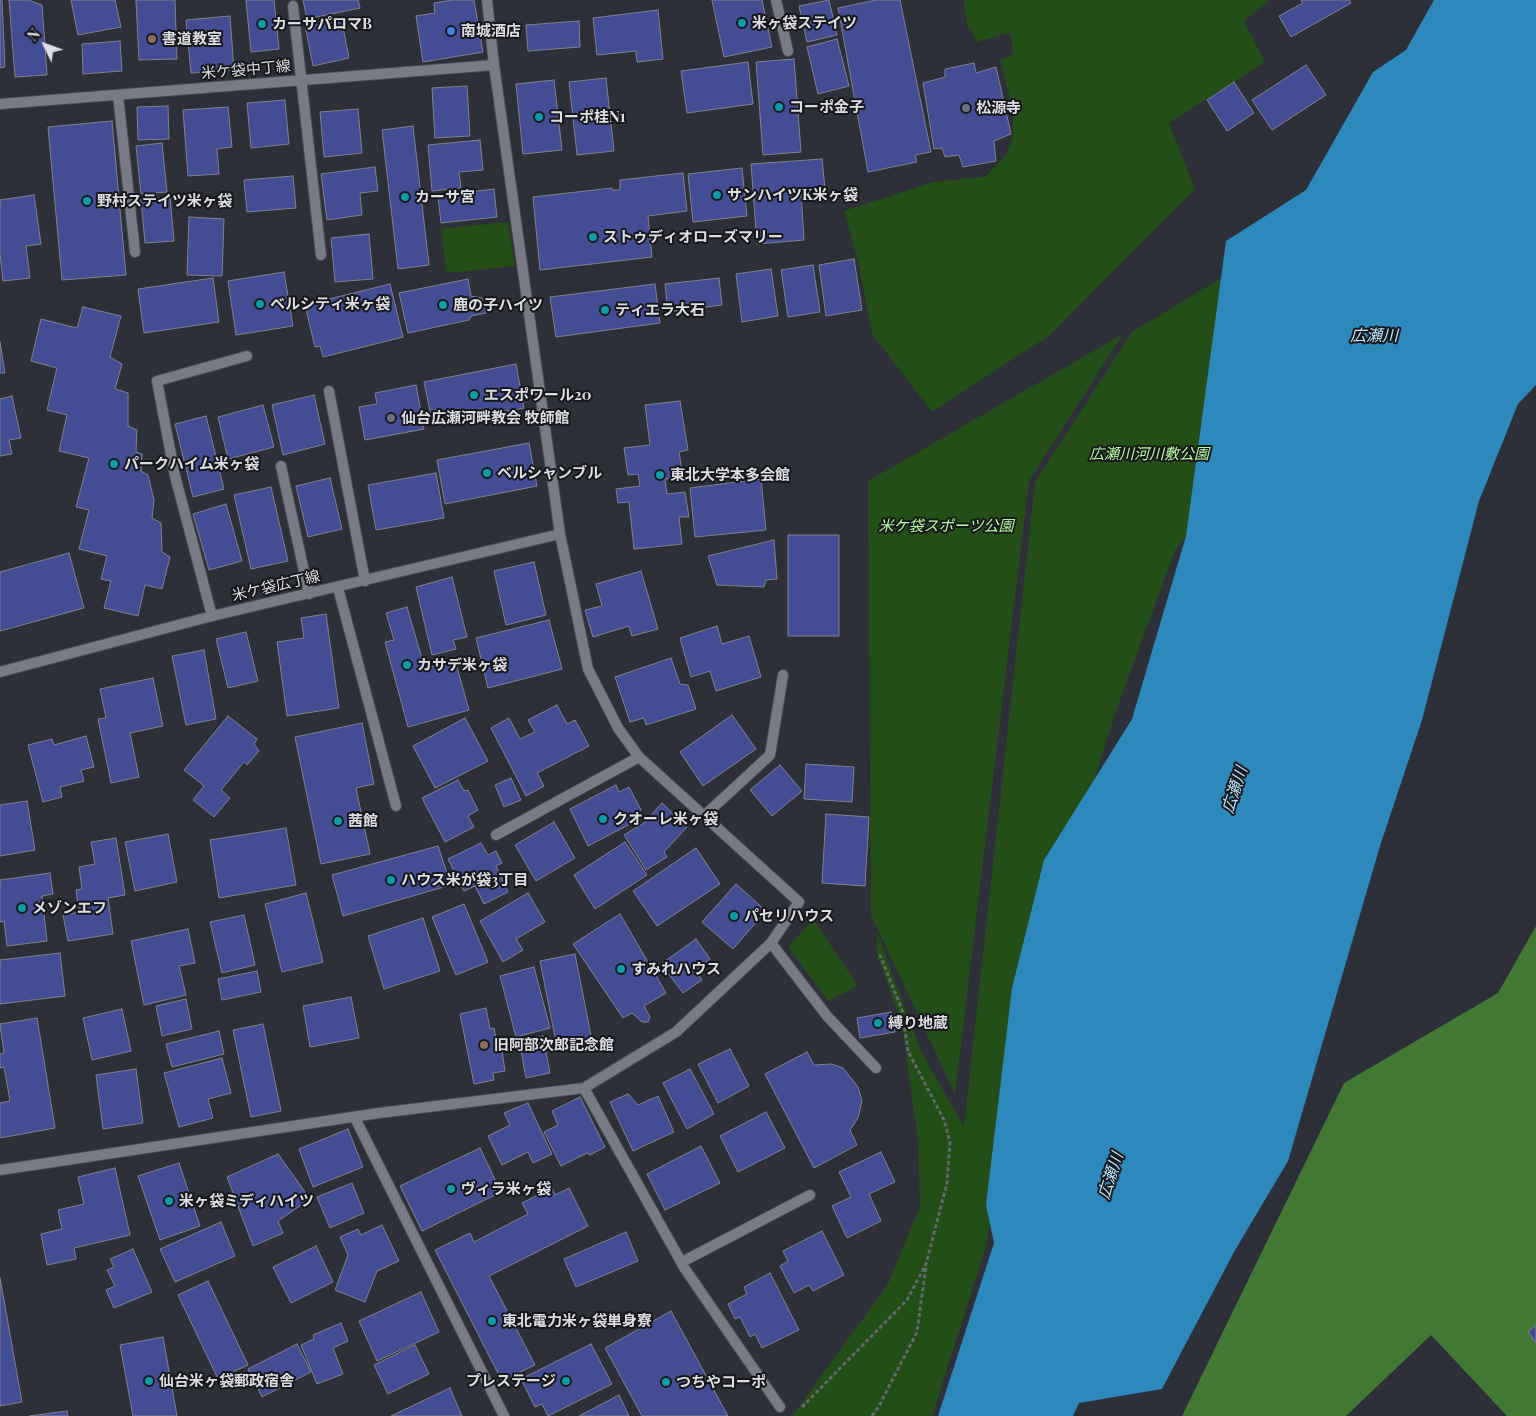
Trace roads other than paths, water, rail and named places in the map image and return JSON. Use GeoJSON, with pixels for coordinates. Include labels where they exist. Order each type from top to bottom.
{"type":"FeatureCollection","features":[{"type":"Feature","properties":{"kind":"street"},"geometry":{"type":"LineString","coordinates":[[0,1170],[355,1118],[584,1088],[676,1032],[771,943],[799,902],[640,757],[618,728],[588,670],[560,534],[494,65],[487,0]]}},
{"type":"Feature","properties":{"kind":"street"},"geometry":{"type":"LineString","coordinates":[[776,0],[788,50]]}},
{"type":"Feature","properties":{"kind":"street"},"geometry":{"type":"LineString","coordinates":[[293,6],[321,255]]}},
{"type":"Feature","properties":{"kind":"street","name":"米ケ袋中丁線"},"geometry":{"type":"LineString","coordinates":[[0,104],[494,65]]}},
{"type":"Feature","properties":{"kind":"street"},"geometry":{"type":"LineString","coordinates":[[118,95],[135,252]]}},
{"type":"Feature","properties":{"kind":"street"},"geometry":{"type":"LineString","coordinates":[[212,616],[175,476],[157,380],[246,356]]}},
{"type":"Feature","properties":{"kind":"street"},"geometry":{"type":"LineString","coordinates":[[329,391],[365,581]]}},
{"type":"Feature","properties":{"kind":"street"},"geometry":{"type":"LineString","coordinates":[[281,466],[309,594]]}},
{"type":"Feature","properties":{"kind":"street","name":"米ケ袋広丁線"},"geometry":{"type":"LineString","coordinates":[[0,672],[212,616],[338,588],[560,534]]}},
{"type":"Feature","properties":{"kind":"street"},"geometry":{"type":"LineString","coordinates":[[338,588],[396,806]]}},
{"type":"Feature","properties":{"kind":"street"},"geometry":{"type":"LineString","coordinates":[[704,816],[770,755],[783,675]]}},
{"type":"Feature","properties":{"kind":"street"},"geometry":{"type":"LineString","coordinates":[[496,835],[640,757]]}},
{"type":"Feature","properties":{"kind":"street"},"geometry":{"type":"LineString","coordinates":[[771,943],[827,1016],[876,1068]]}},
{"type":"Feature","properties":{"kind":"street"},"geometry":{"type":"LineString","coordinates":[[584,1088],[682,1262],[780,1408]]}},
{"type":"Feature","properties":{"kind":"street"},"geometry":{"type":"LineString","coordinates":[[355,1118],[504,1416]]}},
{"type":"Feature","properties":{"kind":"street"},"geometry":{"type":"LineString","coordinates":[[682,1262],[810,1195]]}},
{"type":"Feature","properties":{"kind":"water","name":"広瀬川"},"geometry":{"type":"Polygon","coordinates":[[[1434,0],[1536,0],[1536,385],[1518,404],[1479,501],[1422,720],[1380,846],[1288,1161],[1234,1252],[1162,1389],[1079,1403],[1073,1416],[938,1416],[994,1243],[986,1205],[1012,988],[1044,860],[1132,719],[1186,536],[1226,241],[1306,190],[1373,72],[1406,50],[1434,0]]]}},
{"type":"Feature","properties":{"kind":"place","name":"米ヶ袋ステイツ"},"geometry":{"type":"Point","coordinates":[742,23]}},
{"type":"Feature","properties":{"kind":"place","name":"カーサパロマB"},"geometry":{"type":"Point","coordinates":[262,24]}},
{"type":"Feature","properties":{"kind":"place","name":"南城酒店"},"geometry":{"type":"Point","coordinates":[451,31]}},
{"type":"Feature","properties":{"kind":"place","name":"書道教室"},"geometry":{"type":"Point","coordinates":[152,39]}},
{"type":"Feature","properties":{"kind":"place","name":"コーポ金子"},"geometry":{"type":"Point","coordinates":[779,107]}},
{"type":"Feature","properties":{"kind":"place","name":"松源寺"},"geometry":{"type":"Point","coordinates":[966,108]}},
{"type":"Feature","properties":{"kind":"place","name":"コーポ桂N1"},"geometry":{"type":"Point","coordinates":[539,117]}},
{"type":"Feature","properties":{"kind":"place","name":"サンハイツK米ヶ袋"},"geometry":{"type":"Point","coordinates":[717,195]}},
{"type":"Feature","properties":{"kind":"place","name":"カーサ宮"},"geometry":{"type":"Point","coordinates":[405,197]}},
{"type":"Feature","properties":{"kind":"place","name":"野村ステイツ米ヶ袋"},"geometry":{"type":"Point","coordinates":[87,201]}},
{"type":"Feature","properties":{"kind":"place","name":"ストゥディオローズマリー"},"geometry":{"type":"Point","coordinates":[593,237]}},
{"type":"Feature","properties":{"kind":"place","name":"ベルシティ米ヶ袋"},"geometry":{"type":"Point","coordinates":[260,304]}},
{"type":"Feature","properties":{"kind":"place","name":"鹿の子ハイツ"},"geometry":{"type":"Point","coordinates":[443,305]}},
{"type":"Feature","properties":{"kind":"place","name":"ティエラ大石"},"geometry":{"type":"Point","coordinates":[605,310]}},
{"type":"Feature","properties":{"kind":"place","name":"エスポワール20"},"geometry":{"type":"Point","coordinates":[474,395]}},
{"type":"Feature","properties":{"kind":"place","name":"仙台広瀬河畔教会 牧師館"},"geometry":{"type":"Point","coordinates":[391,418]}},
{"type":"Feature","properties":{"kind":"place","name":"パークハイム米ヶ袋"},"geometry":{"type":"Point","coordinates":[114,464]}},
{"type":"Feature","properties":{"kind":"place","name":"ベルシャンブル"},"geometry":{"type":"Point","coordinates":[487,473]}},
{"type":"Feature","properties":{"kind":"place","name":"東北大学本多会館"},"geometry":{"type":"Point","coordinates":[660,475]}},
{"type":"Feature","properties":{"kind":"place","name":"カサデ米ヶ袋"},"geometry":{"type":"Point","coordinates":[407,665]}},
{"type":"Feature","properties":{"kind":"place","name":"クオーレ米ヶ袋"},"geometry":{"type":"Point","coordinates":[603,819]}},
{"type":"Feature","properties":{"kind":"place","name":"茜館"},"geometry":{"type":"Point","coordinates":[338,821]}},
{"type":"Feature","properties":{"kind":"place","name":"ハウス米が袋3丁目"},"geometry":{"type":"Point","coordinates":[391,880]}},
{"type":"Feature","properties":{"kind":"place","name":"メゾンエフ"},"geometry":{"type":"Point","coordinates":[22,908]}},
{"type":"Feature","properties":{"kind":"place","name":"パセリハウス"},"geometry":{"type":"Point","coordinates":[734,916]}},
{"type":"Feature","properties":{"kind":"place","name":"すみれハウス"},"geometry":{"type":"Point","coordinates":[621,969]}},
{"type":"Feature","properties":{"kind":"place","name":"縛り地蔵"},"geometry":{"type":"Point","coordinates":[878,1023]}},
{"type":"Feature","properties":{"kind":"place","name":"旧阿部次郎記念館"},"geometry":{"type":"Point","coordinates":[484,1045]}},
{"type":"Feature","properties":{"kind":"place","name":"ヴィラ米ヶ袋"},"geometry":{"type":"Point","coordinates":[451,1189]}},
{"type":"Feature","properties":{"kind":"place","name":"米ヶ袋ミディハイツ"},"geometry":{"type":"Point","coordinates":[169,1201]}},
{"type":"Feature","properties":{"kind":"place","name":"東北電力米ヶ袋単身寮"},"geometry":{"type":"Point","coordinates":[492,1321]}},
{"type":"Feature","properties":{"kind":"place","name":"仙台米ヶ袋郵政宿舎"},"geometry":{"type":"Point","coordinates":[149,1381]}},
{"type":"Feature","properties":{"kind":"place","name":"プレステージ"},"geometry":{"type":"Point","coordinates":[566,1381]}},
{"type":"Feature","properties":{"kind":"place","name":"つちやコーポ"},"geometry":{"type":"Point","coordinates":[666,1382]}},
{"type":"Feature","properties":{"kind":"park label","name":"広瀬川河川敷公園"},"geometry":{"type":"Point","coordinates":[1149,454]}},
{"type":"Feature","properties":{"kind":"park label","name":"米ケ袋スポーツ公園"},"geometry":{"type":"Point","coordinates":[946,526]}}]}
